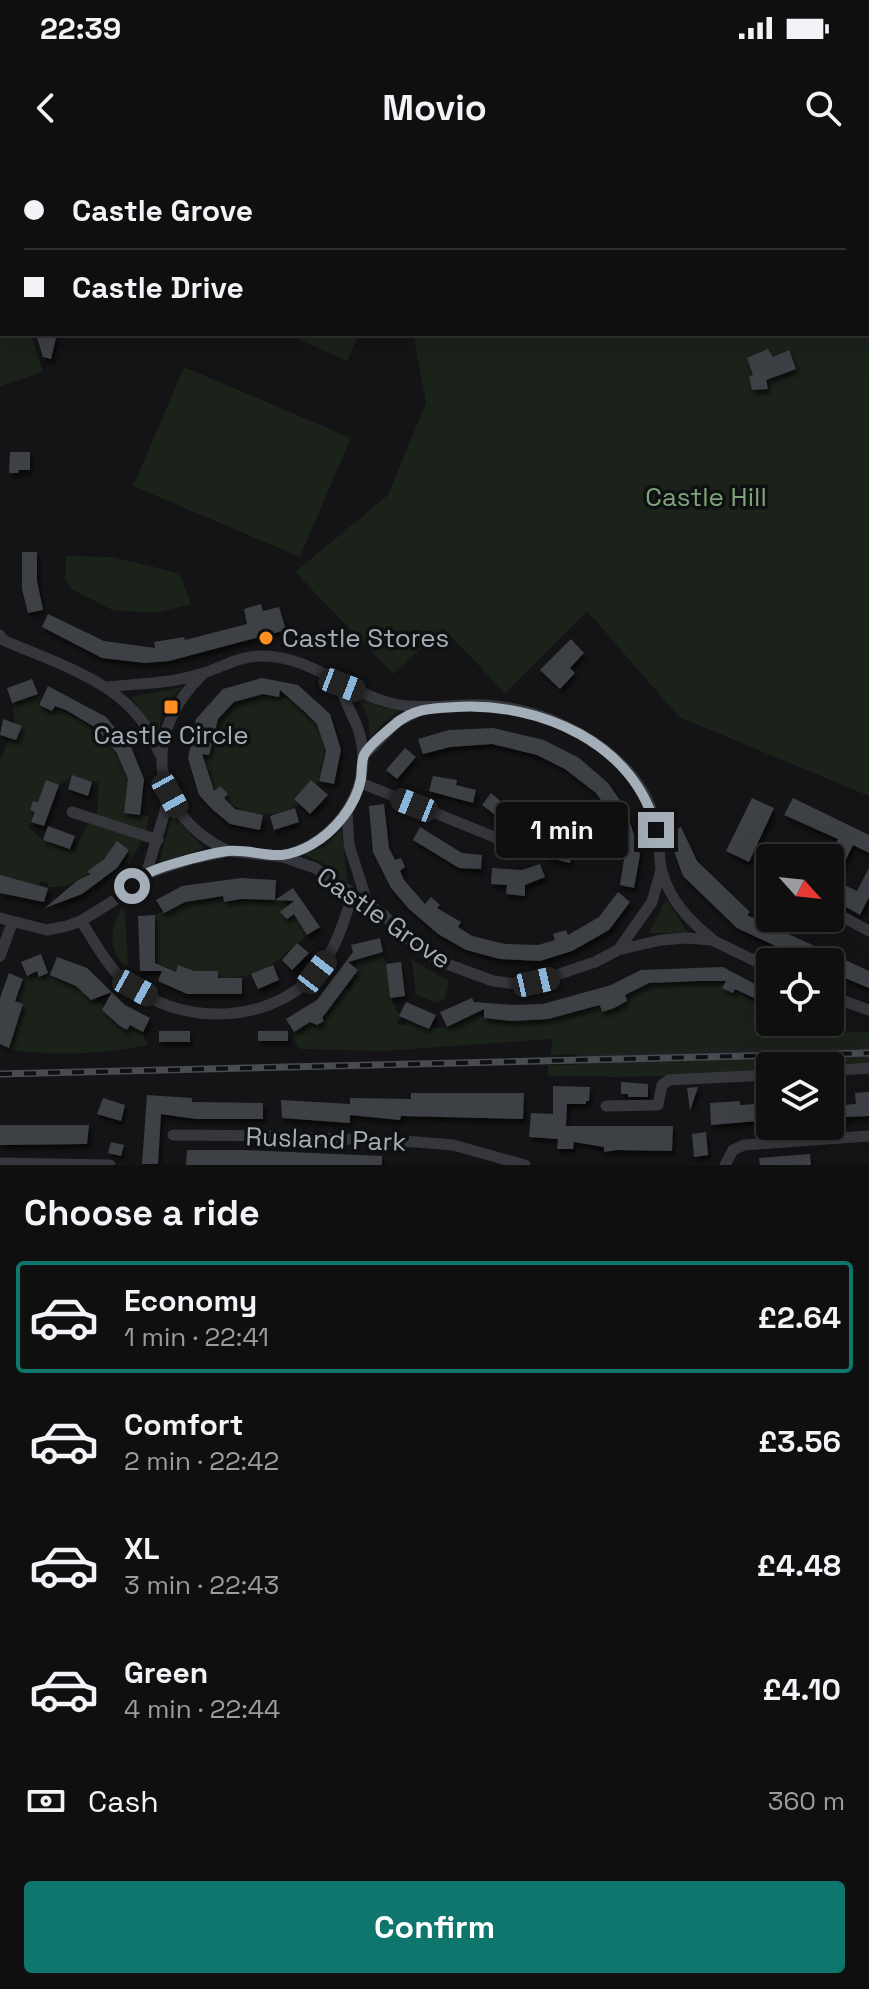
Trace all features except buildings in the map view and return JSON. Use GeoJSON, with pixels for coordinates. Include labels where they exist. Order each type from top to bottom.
{"type":"FeatureCollection","features":[{"type":"Feature","properties":{"kind":"street"},"geometry":{"type":"LineString","coordinates":[[0,635],[3,640],[107,687],[129,705],[145,724],[160,757],[170,795],[184,819],[198,832],[229,851]]}},
{"type":"Feature","properties":{"kind":"street"},"geometry":{"type":"LineString","coordinates":[[107,687],[154,684],[204,673],[230,661],[258,656],[278,657],[298,661],[342,685],[389,703],[425,708],[485,705],[542,717],[591,741],[618,761],[644,794],[656,830],[661,869],[678,907],[712,940]]}},
{"type":"Feature","properties":{"kind":"street"},"geometry":{"type":"LineString","coordinates":[[160,757],[166,725],[173,708],[204,673]]}},
{"type":"Feature","properties":{"kind":"street"},"geometry":{"type":"LineString","coordinates":[[283,857],[310,845],[331,830],[347,812],[361,783],[364,755],[355,718],[342,685]]}},
{"type":"Feature","properties":{"kind":"street"},"geometry":{"type":"LineString","coordinates":[[364,755],[397,722],[425,708]]}},
{"type":"Feature","properties":{"kind":"street"},"geometry":{"type":"LineString","coordinates":[[361,783],[514,845]]}},
{"type":"Feature","properties":{"kind":"street"},"geometry":{"type":"LineString","coordinates":[[146,874],[170,795]]}},
{"type":"Feature","properties":{"kind":"street"},"geometry":{"type":"LineString","coordinates":[[72,812],[158,840]]}},
{"type":"Feature","properties":{"kind":"street"},"geometry":{"type":"LineString","coordinates":[[347,812],[349,845],[368,905]]}},
{"type":"Feature","properties":{"kind":"street","name":"Castle Grove"},"geometry":{"type":"LineString","coordinates":[[6,921],[47,930],[81,921],[118,898],[146,874],[229,851],[283,857],[315,868],[439,961],[493,981],[517,984],[554,978],[618,950],[661,940],[712,940],[756,961]]}},
{"type":"Feature","properties":{"kind":"street"},"geometry":{"type":"LineString","coordinates":[[618,950],[652,902],[661,869]]}},
{"type":"Feature","properties":{"kind":"street"},"geometry":{"type":"LineString","coordinates":[[81,921],[120,976],[135,988],[166,1005],[188,1012],[243,1012],[289,996],[305,985],[327,958],[353,895]]}},
{"type":"Feature","properties":{"kind":"street"},"geometry":{"type":"LineString","coordinates":[[844,918],[869,931]]}},
{"type":"Feature","properties":{"kind":"street"},"geometry":{"type":"LineString","coordinates":[[0,956],[6,921]]}},
{"type":"Feature","properties":{"kind":"street"},"geometry":{"type":"LineString","coordinates":[[844,1001],[869,1010]]}},
{"type":"Feature","properties":{"kind":"street"},"geometry":{"type":"LineString","coordinates":[[844,1070],[869,1068]]}},
{"type":"Feature","properties":{"kind":"street"},"geometry":{"type":"LineString","coordinates":[[606,1106],[658,1105],[662,1085],[669,1080],[756,1076]]}},
{"type":"Feature","properties":{"kind":"street","name":"Rusland Park"},"geometry":{"type":"LineString","coordinates":[[173,1135],[274,1136],[453,1145],[525,1165]]}},
{"type":"Feature","properties":{"kind":"street"},"geometry":{"type":"LineString","coordinates":[[725,1165],[733,1150],[744,1145],[869,1136]]}},
{"type":"Feature","properties":{"kind":"street"},"geometry":{"type":"LineString","coordinates":[[0,1163],[110,1165]]}},
{"type":"Feature","properties":{"kind":"shaded area"},"geometry":{"type":"Polygon","coordinates":[[[869,1032],[869,1064],[844,1065],[844,1052],[756,1052],[756,1067],[668,1076],[605,1077],[556,1039],[844,1036],[844,1033],[869,1032]]]}},
{"type":"Feature","properties":{"kind":"green space"},"geometry":{"type":"Polygon","coordinates":[[[0,336],[32,336],[43,372],[0,386],[0,336]]]}},
{"type":"Feature","properties":{"kind":"green space"},"geometry":{"type":"Polygon","coordinates":[[[291,336],[358,336],[347,361],[291,336]]]}},
{"type":"Feature","properties":{"kind":"green space","name":"Castle Hill"},"geometry":{"type":"Polygon","coordinates":[[[413,336],[869,336],[869,796],[679,717],[587,611],[505,693],[443,628],[393,674],[295,572],[388,495],[426,403],[413,336]]]}},
{"type":"Feature","properties":{"kind":"green space"},"geometry":{"type":"Polygon","coordinates":[[[184,367],[351,438],[300,557],[133,486],[184,367]]]}},
{"type":"Feature","properties":{"kind":"green space"},"geometry":{"type":"Polygon","coordinates":[[[66,556],[112,557],[179,573],[191,604],[155,613],[112,610],[72,589],[65,579],[66,556]]]}},
{"type":"Feature","properties":{"kind":"green space"},"geometry":{"type":"Polygon","coordinates":[[[182,687],[162,708],[159,735],[131,697],[182,687]]]}},
{"type":"Feature","properties":{"kind":"green space"},"geometry":{"type":"Polygon","coordinates":[[[38,694],[42,699],[37,705],[52,711],[55,706],[90,726],[111,745],[120,756],[128,781],[124,813],[149,816],[146,831],[97,815],[99,781],[72,776],[59,785],[46,781],[38,802],[33,801],[30,810],[35,812],[29,828],[43,840],[75,851],[88,823],[142,841],[129,864],[123,859],[129,850],[117,842],[87,874],[58,887],[48,887],[48,882],[40,881],[39,886],[0,875],[0,761],[9,738],[21,726],[15,723],[12,703],[38,694]]]}},
{"type":"Feature","properties":{"kind":"green space"},"geometry":{"type":"Polygon","coordinates":[[[265,694],[292,699],[318,725],[325,750],[317,785],[311,781],[294,798],[300,804],[271,814],[241,809],[224,798],[228,794],[220,786],[215,791],[202,756],[207,732],[222,713],[242,700],[265,694]]]}},
{"type":"Feature","properties":{"kind":"green space"},"geometry":{"type":"Polygon","coordinates":[[[356,696],[383,708],[401,710],[383,723],[370,739],[368,716],[356,696]]]}},
{"type":"Feature","properties":{"kind":"green space"},"geometry":{"type":"Polygon","coordinates":[[[172,815],[204,848],[159,864],[172,815]]]}},
{"type":"Feature","properties":{"kind":"green space"},"geometry":{"type":"Polygon","coordinates":[[[341,830],[348,884],[328,866],[303,854],[324,847],[341,830]]]}},
{"type":"Feature","properties":{"kind":"green space"},"geometry":{"type":"Polygon","coordinates":[[[223,896],[224,902],[269,900],[281,896],[288,906],[281,912],[287,919],[294,914],[307,935],[268,967],[247,975],[218,978],[218,971],[201,971],[201,978],[178,965],[176,972],[155,962],[155,915],[184,902],[223,896]]]}},
{"type":"Feature","properties":{"kind":"green space"},"geometry":{"type":"Polygon","coordinates":[[[666,899],[688,933],[649,933],[666,899]]]}},
{"type":"Feature","properties":{"kind":"green space"},"geometry":{"type":"Polygon","coordinates":[[[121,909],[125,911],[128,964],[124,966],[115,952],[112,939],[121,909]]]}},
{"type":"Feature","properties":{"kind":"green space"},"geometry":{"type":"Polygon","coordinates":[[[383,952],[390,993],[401,1016],[397,1023],[404,1026],[408,1018],[429,1029],[447,1027],[479,1012],[484,1018],[499,1019],[554,1016],[627,1001],[625,995],[647,984],[718,981],[732,993],[735,989],[756,1002],[756,1036],[844,1036],[844,1033],[869,1032],[869,1047],[550,1055],[553,1039],[383,1051],[301,1049],[294,1042],[294,1032],[311,1022],[316,1025],[321,1022],[321,1016],[345,986],[349,989],[353,984],[350,981],[358,970],[355,960],[383,952]]]}},
{"type":"Feature","properties":{"kind":"green space"},"geometry":{"type":"Polygon","coordinates":[[[412,960],[449,981],[445,999],[435,1003],[416,994],[412,960]]]}},
{"type":"Feature","properties":{"kind":"green space"},"geometry":{"type":"Polygon","coordinates":[[[78,963],[87,968],[81,974],[77,987],[91,1000],[95,997],[121,1027],[127,1030],[130,1025],[143,1032],[147,1045],[74,1053],[2,1049],[3,1045],[9,1047],[12,1038],[7,1036],[11,1026],[18,1022],[23,1004],[15,1001],[27,976],[37,971],[40,977],[52,970],[52,976],[70,983],[78,963]]]}},
{"type":"Feature","properties":{"kind":"green space"},"geometry":{"type":"Polygon","coordinates":[[[869,1058],[869,1064],[844,1065],[844,1059],[869,1058]]]}},
{"type":"Feature","properties":{"kind":"green space"},"geometry":{"type":"Polygon","coordinates":[[[756,1060],[756,1071],[668,1076],[548,1076],[548,1065],[756,1060]]]}},
{"type":"Feature","properties":{"kind":"railway"},"geometry":{"type":"LineString","coordinates":[[0,1074],[869,1053]]}},
{"type":"Feature","properties":{"kind":"place","name":"Castle Stores"},"geometry":{"type":"Point","coordinates":[266,638]}},
{"type":"Feature","properties":{"kind":"place","name":"Castle Circle"},"geometry":{"type":"Point","coordinates":[171,707]}},
{"type":"Feature","properties":{"kind":"route"},"geometry":{"type":"LineString","coordinates":[[132,886],[146,874],[188,860],[229,851],[283,857],[310,845],[331,830],[347,812],[361,783],[364,755],[397,722],[425,708],[485,705],[514,709],[572,730],[618,761],[633,777],[644,794],[656,830]]}}]}
